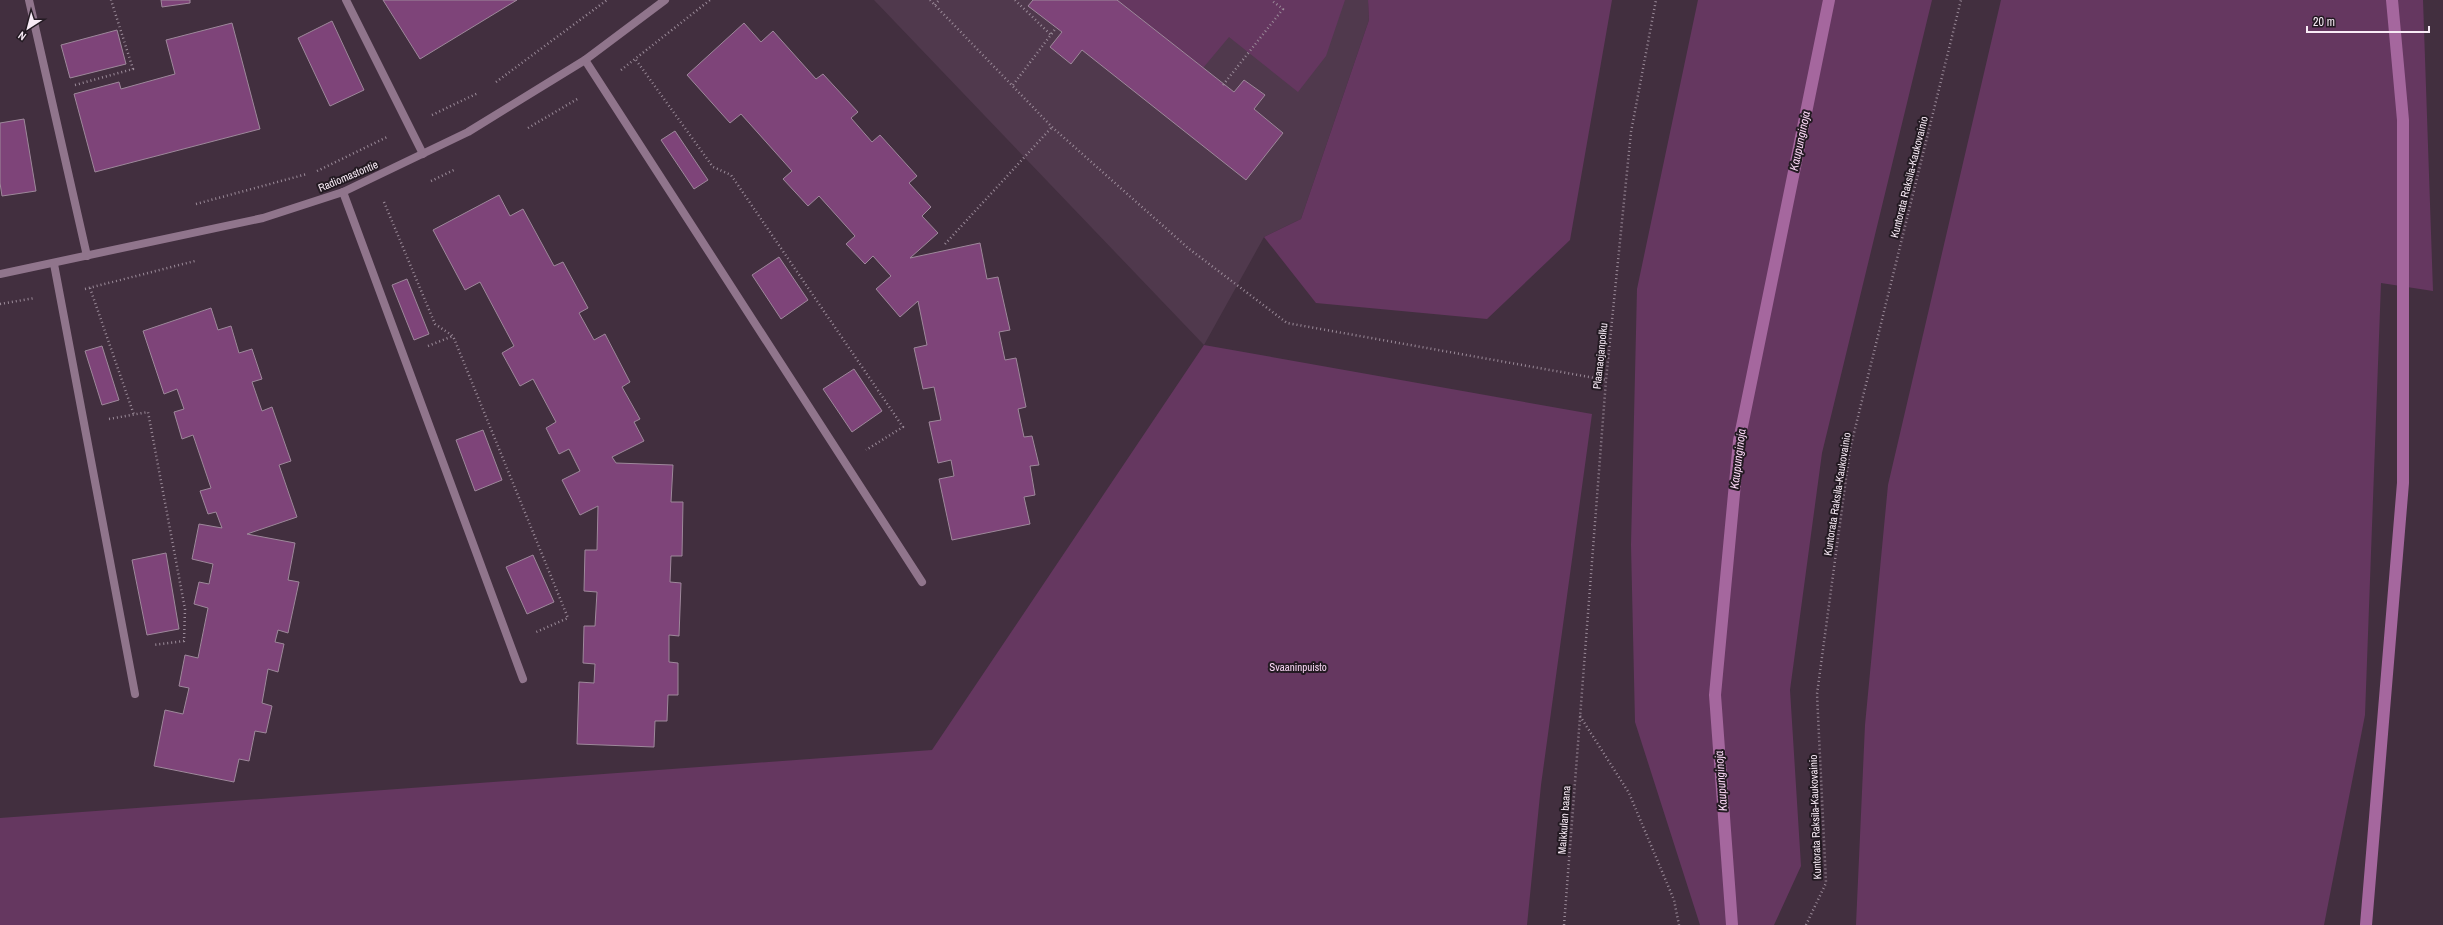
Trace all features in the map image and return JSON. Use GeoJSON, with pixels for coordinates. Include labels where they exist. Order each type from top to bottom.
{"type":"FeatureCollection","features":[{"type":"Feature","properties":{"kind":"street"},"geometry":{"type":"LineString","coordinates":[[29,0],[87,256]]}},
{"type":"Feature","properties":{"kind":"street"},"geometry":{"type":"LineString","coordinates":[[346,0],[423,154]]}},
{"type":"Feature","properties":{"kind":"street","name":"Radiomastontie"},"geometry":{"type":"LineString","coordinates":[[0,274],[54,264],[263,218],[343,192],[468,132],[585,60],[665,0]]}},
{"type":"Feature","properties":{"kind":"street"},"geometry":{"type":"LineString","coordinates":[[585,60],[922,582]]}},
{"type":"Feature","properties":{"kind":"street"},"geometry":{"type":"LineString","coordinates":[[343,192],[523,679]]}},
{"type":"Feature","properties":{"kind":"street"},"geometry":{"type":"LineString","coordinates":[[54,264],[135,694]]}},
{"type":"Feature","properties":{"kind":"path"},"geometry":{"type":"LineString","coordinates":[[49,91],[133,69],[111,0]]}},
{"type":"Feature","properties":{"kind":"path"},"geometry":{"type":"LineString","coordinates":[[493,84],[607,0]]}},
{"type":"Feature","properties":{"kind":"path"},"geometry":{"type":"LineString","coordinates":[[930,0],[1052,127],[1188,248],[1287,323],[1606,380]]}},
{"type":"Feature","properties":{"kind":"path"},"geometry":{"type":"LineString","coordinates":[[935,5],[939,0]]}},
{"type":"Feature","properties":{"kind":"path"},"geometry":{"type":"LineString","coordinates":[[1015,0],[1051,35]]}},
{"type":"Feature","properties":{"kind":"path"},"geometry":{"type":"LineString","coordinates":[[1223,85],[1283,9],[1271,0]]}},
{"type":"Feature","properties":{"kind":"path","name":"Plaanaojanpolku"},"geometry":{"type":"LineString","coordinates":[[1580,716],[1606,380],[1631,132],[1656,0]]}},
{"type":"Feature","properties":{"kind":"path","name":"Kuntorata Raksila-Kaukovainio"},"geometry":{"type":"LineString","coordinates":[[1806,925],[1826,883],[1817,694],[1850,449],[1961,0]]}},
{"type":"Feature","properties":{"kind":"path"},"geometry":{"type":"LineString","coordinates":[[1013,85],[1056,28]]}},
{"type":"Feature","properties":{"kind":"path"},"geometry":{"type":"LineString","coordinates":[[636,60],[713,167],[731,175],[904,427],[845,462]]}},
{"type":"Feature","properties":{"kind":"path"},"geometry":{"type":"LineString","coordinates":[[315,172],[480,92]]}},
{"type":"Feature","properties":{"kind":"path"},"geometry":{"type":"LineString","coordinates":[[945,244],[1052,127]]}},
{"type":"Feature","properties":{"kind":"path"},"geometry":{"type":"LineString","coordinates":[[194,204],[308,174]]}},
{"type":"Feature","properties":{"kind":"path"},"geometry":{"type":"LineString","coordinates":[[384,202],[435,324],[453,336],[568,618],[510,643]]}},
{"type":"Feature","properties":{"kind":"path"},"geometry":{"type":"LineString","coordinates":[[90,288],[134,415]]}},
{"type":"Feature","properties":{"kind":"path"},"geometry":{"type":"LineString","coordinates":[[84,423],[148,412],[185,609],[184,641],[127,650]]}},
{"type":"Feature","properties":{"kind":"path"},"geometry":{"type":"LineString","coordinates":[[1580,716],[1629,793],[1674,900],[1679,925]]}},
{"type":"Feature","properties":{"kind":"path","name":"Maikkulan baana"},"geometry":{"type":"LineString","coordinates":[[1564,925],[1580,716]]}},
{"type":"Feature","properties":{"kind":"shaded area"},"geometry":{"type":"Polygon","coordinates":[[[874,0],[1368,0],[1369,20],[1301,219],[1264,237],[1204,345],[874,0]]]}},
{"type":"Feature","properties":{"kind":"green space"},"geometry":{"type":"Polygon","coordinates":[[[1117,0],[1345,0],[1326,56],[1298,92],[1229,37],[1203,68],[1117,0]]]}},
{"type":"Feature","properties":{"kind":"green space"},"geometry":{"type":"Polygon","coordinates":[[[1368,0],[1612,0],[1570,240],[1487,319],[1316,303],[1264,237],[1301,219],[1369,20],[1368,0]]]}},
{"type":"Feature","properties":{"kind":"green space"},"geometry":{"type":"Polygon","coordinates":[[[1698,0],[1932,0],[1822,453],[1790,690],[1801,866],[1774,925],[1700,925],[1635,722],[1631,545],[1637,289],[1698,0]]]}},
{"type":"Feature","properties":{"kind":"green space"},"geometry":{"type":"Polygon","coordinates":[[[2001,0],[2423,0],[2433,291],[2381,283],[2365,715],[2324,925],[1856,925],[1865,725],[1888,485],[2001,0]]]}},
{"type":"Feature","properties":{"kind":"green space","name":"Svaaninpuisto"},"geometry":{"type":"Polygon","coordinates":[[[1204,345],[1592,414],[1541,785],[1527,925],[0,925],[0,818],[932,750],[1204,345]]]}},
{"type":"Feature","properties":{"kind":"building"},"geometry":{"type":"Polygon","coordinates":[[[161,0],[190,0],[190,3],[162,7],[161,0]]]}},
{"type":"Feature","properties":{"kind":"building"},"geometry":{"type":"Polygon","coordinates":[[[383,0],[517,0],[420,59],[383,0]]]}},
{"type":"Feature","properties":{"kind":"building"},"geometry":{"type":"Polygon","coordinates":[[[1033,0],[1117,0],[1234,92],[1244,80],[1265,95],[1254,109],[1283,133],[1246,180],[1082,50],[1071,64],[1050,47],[1062,32],[1028,6],[1033,0]]]}},
{"type":"Feature","properties":{"kind":"building"},"geometry":{"type":"Polygon","coordinates":[[[332,21],[364,90],[330,106],[298,38],[332,21]]]}},
{"type":"Feature","properties":{"kind":"building"},"geometry":{"type":"Polygon","coordinates":[[[232,23],[260,129],[95,172],[74,94],[119,82],[121,89],[175,74],[166,40],[232,23]]]}},
{"type":"Feature","properties":{"kind":"building"},"geometry":{"type":"Polygon","coordinates":[[[744,23],[761,42],[773,31],[816,79],[823,74],[858,112],[851,118],[872,142],[880,135],[917,176],[909,183],[931,207],[922,216],[938,233],[910,258],[980,243],[987,279],[998,277],[1010,330],[999,332],[1005,360],[1016,358],[1026,407],[1018,409],[1024,437],[1032,436],[1039,465],[1030,466],[1035,495],[1024,497],[1030,524],[952,540],[939,479],[954,476],[951,460],[938,463],[929,422],[941,420],[934,387],[923,389],[914,348],[927,345],[918,301],[900,317],[876,289],[891,276],[873,256],[865,264],[846,244],[855,236],[819,196],[808,206],[783,179],[792,171],[741,114],[730,123],[687,75],[744,23]]]}},
{"type":"Feature","properties":{"kind":"building"},"geometry":{"type":"Polygon","coordinates":[[[117,30],[126,64],[70,78],[61,45],[117,30]]]}},
{"type":"Feature","properties":{"kind":"building"},"geometry":{"type":"Polygon","coordinates":[[[24,119],[36,191],[2,196],[0,183],[0,123],[24,119]]]}},
{"type":"Feature","properties":{"kind":"building"},"geometry":{"type":"Polygon","coordinates":[[[675,131],[708,180],[694,189],[661,140],[675,131]]]}},
{"type":"Feature","properties":{"kind":"building"},"geometry":{"type":"Polygon","coordinates":[[[499,195],[510,216],[523,209],[554,266],[563,262],[588,308],[579,313],[594,340],[605,334],[630,382],[622,387],[640,419],[634,422],[644,441],[612,457],[616,463],[673,465],[671,502],[683,502],[682,556],[671,556],[670,582],[681,583],[679,636],[669,635],[669,662],[678,663],[678,695],[668,695],[667,721],[655,721],[654,747],[577,744],[579,682],[594,683],[595,664],[583,663],[584,626],[595,626],[597,592],[584,591],[585,550],[597,550],[598,506],[580,515],[562,480],[580,471],[569,449],[559,454],[546,428],[556,422],[533,379],[520,386],[502,353],[514,346],[480,282],[465,290],[433,230],[499,195]]]}},
{"type":"Feature","properties":{"kind":"building"},"geometry":{"type":"Polygon","coordinates":[[[779,257],[808,300],[781,319],[752,275],[779,257]]]}},
{"type":"Feature","properties":{"kind":"building"},"geometry":{"type":"Polygon","coordinates":[[[407,279],[429,334],[414,340],[392,285],[407,279]]]}},
{"type":"Feature","properties":{"kind":"building"},"geometry":{"type":"Polygon","coordinates":[[[211,308],[218,330],[231,326],[239,353],[252,349],[262,379],[252,382],[262,411],[272,407],[291,461],[279,465],[297,517],[247,534],[295,543],[288,580],[299,582],[288,633],[278,630],[275,642],[284,644],[278,672],[268,669],[262,703],[272,706],[266,733],[255,731],[249,761],[239,759],[234,782],[154,766],[165,710],[183,714],[189,688],[179,686],[185,655],[198,658],[208,608],[194,604],[199,582],[209,584],[213,564],[192,559],[199,524],[222,528],[216,512],[208,514],[200,491],[211,488],[193,435],[182,439],[174,412],[184,409],[177,389],[164,394],[143,331],[211,308]]]}},
{"type":"Feature","properties":{"kind":"building"},"geometry":{"type":"Polygon","coordinates":[[[102,346],[119,400],[102,405],[85,351],[102,346]]]}},
{"type":"Feature","properties":{"kind":"building"},"geometry":{"type":"Polygon","coordinates":[[[854,369],[882,411],[852,432],[823,389],[854,369]]]}},
{"type":"Feature","properties":{"kind":"building"},"geometry":{"type":"Polygon","coordinates":[[[483,430],[502,480],[475,491],[456,440],[483,430]]]}},
{"type":"Feature","properties":{"kind":"building"},"geometry":{"type":"Polygon","coordinates":[[[166,553],[179,629],[147,635],[132,560],[166,553]]]}},
{"type":"Feature","properties":{"kind":"building"},"geometry":{"type":"Polygon","coordinates":[[[533,555],[554,602],[527,614],[506,567],[533,555]]]}},
{"type":"Feature","properties":{"kind":"waterway","name":"Kaupunginoja"},"geometry":{"type":"LineString","coordinates":[[1732,925],[1715,695],[1739,441],[1829,0]]}},
{"type":"Feature","properties":{"kind":"waterway"},"geometry":{"type":"LineString","coordinates":[[2366,925],[2403,483],[2403,120],[2392,0]]}}]}
